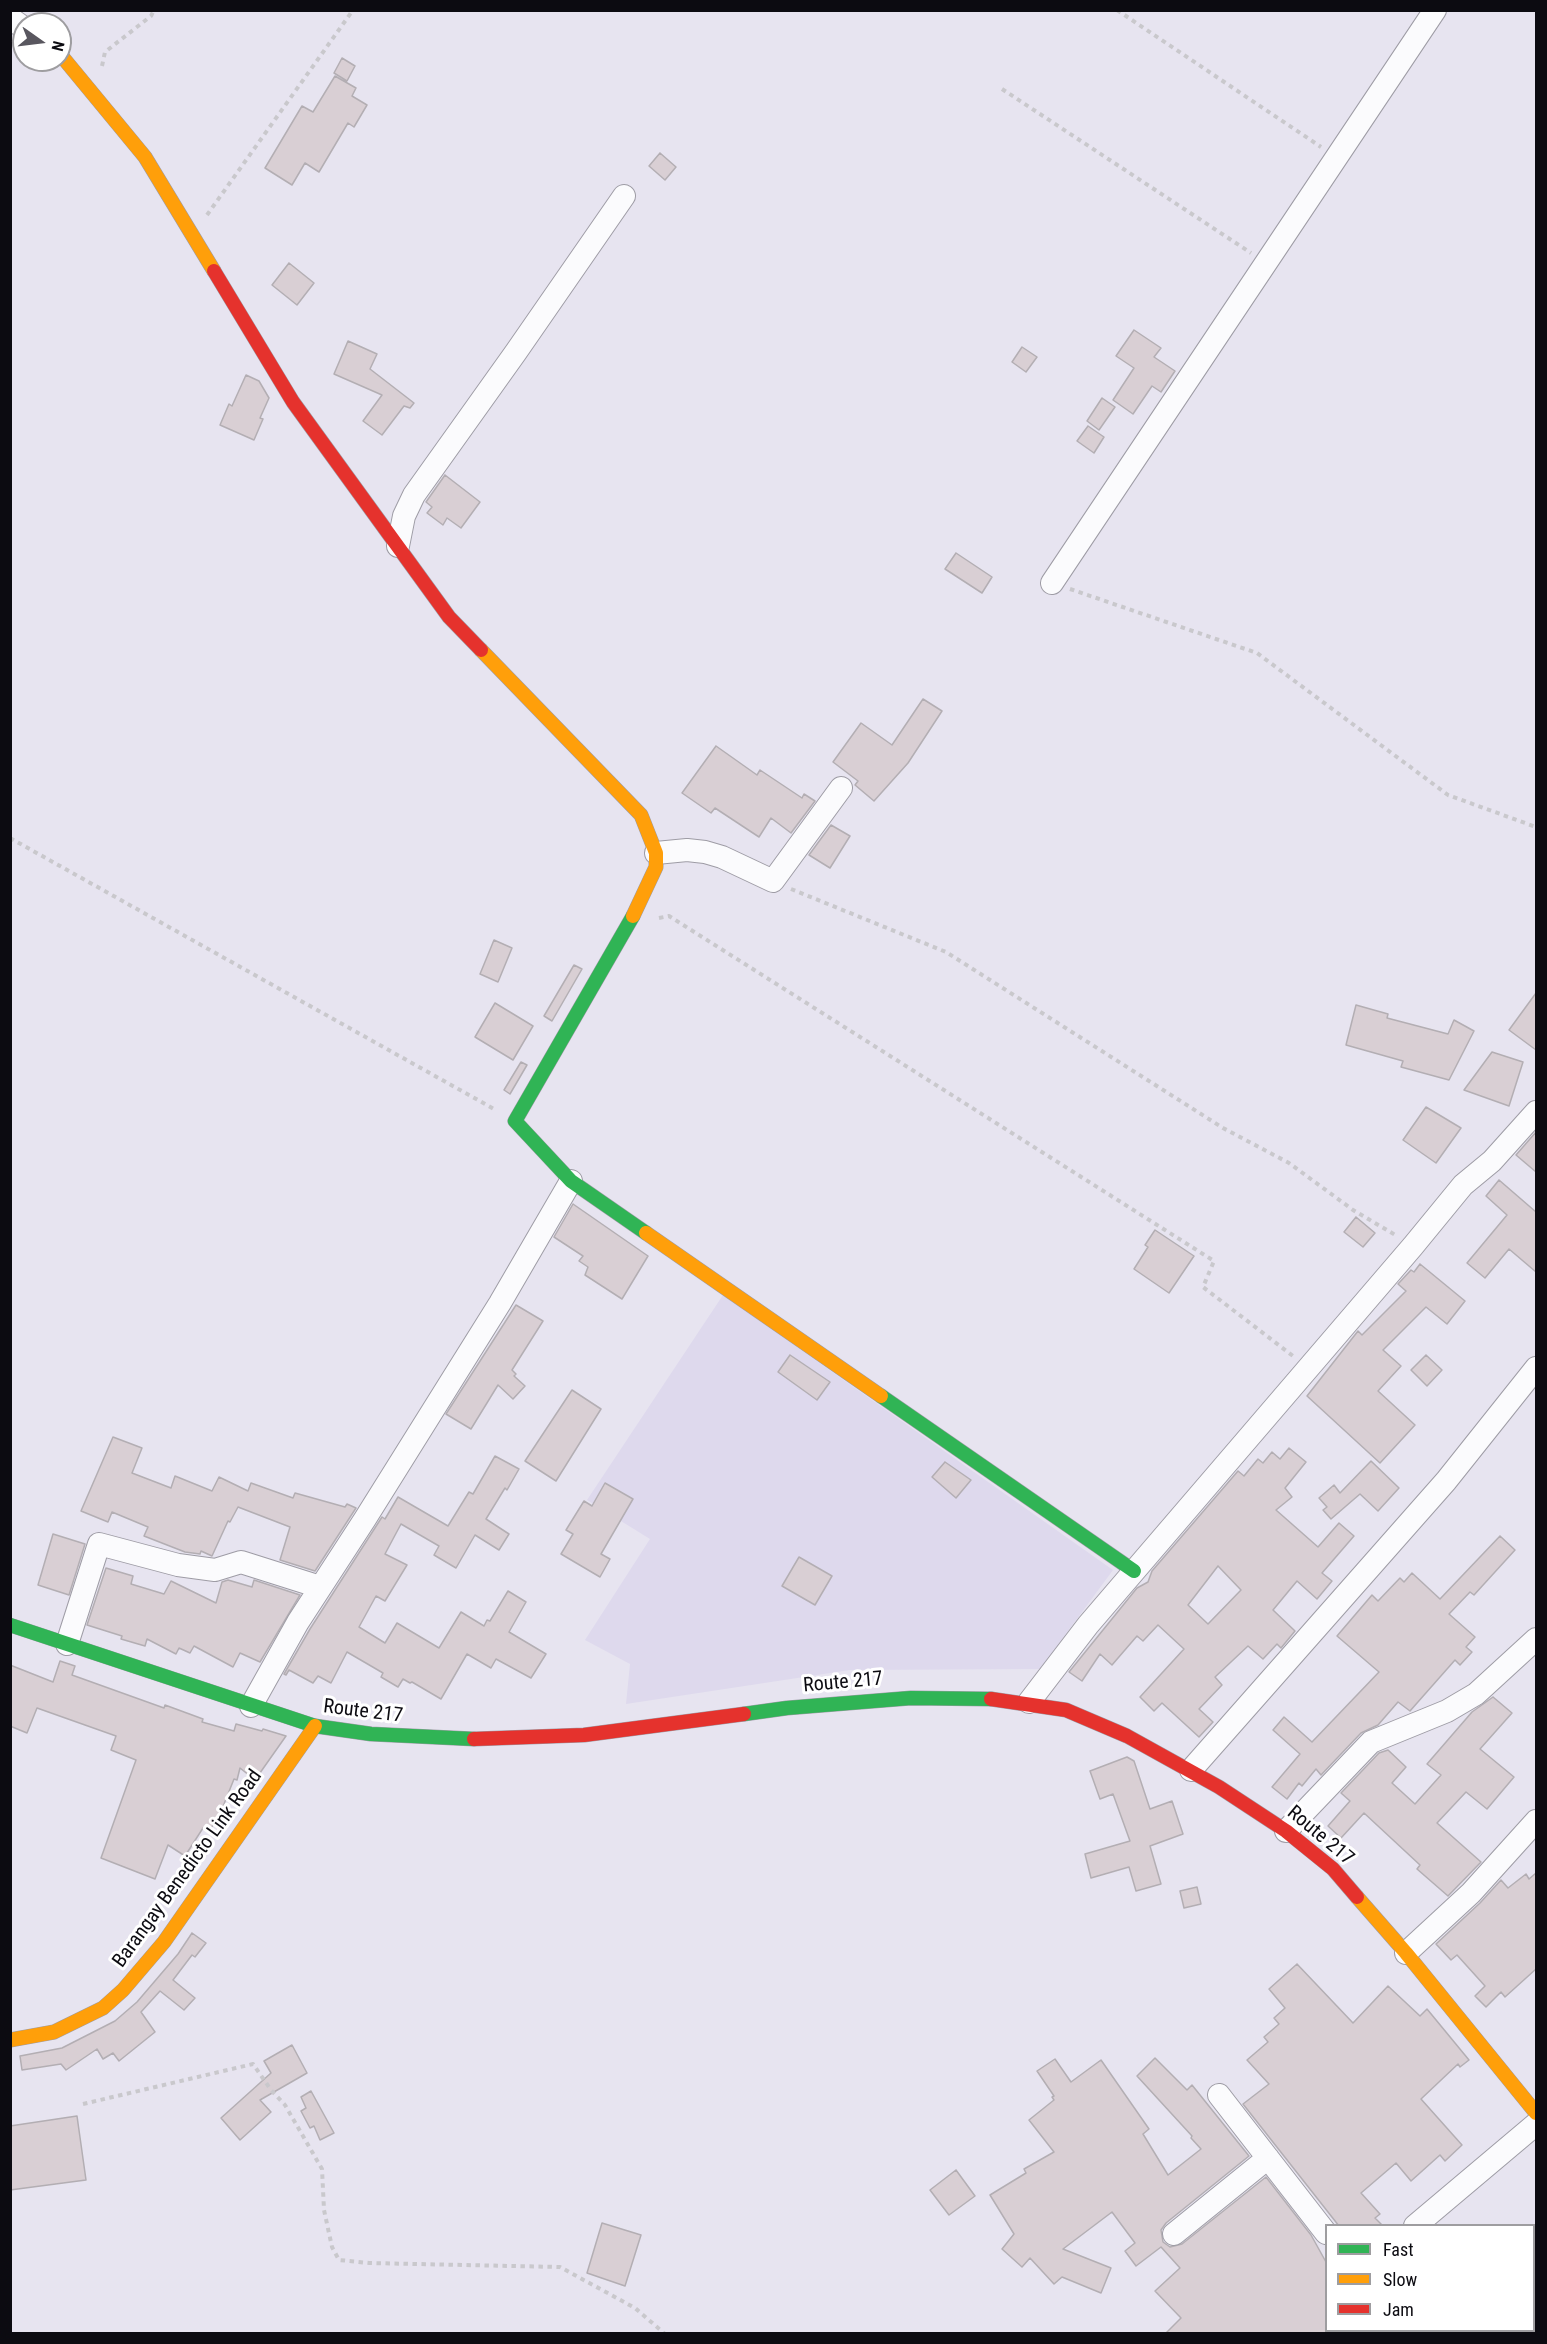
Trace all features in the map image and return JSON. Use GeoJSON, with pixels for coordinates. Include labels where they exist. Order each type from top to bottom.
{"type":"FeatureCollection","features":[{"type":"Feature","properties":{"kind":"street"},"geometry":{"type":"LineString","coordinates":[[1052,583],[1435,10]]}},
{"type":"Feature","properties":{"kind":"street"},"geometry":{"type":"LineString","coordinates":[[72,69],[145,157],[293,402],[449,617],[641,815],[656,853],[656,867],[629,923],[515,1121],[571,1181],[1134,1571]]}},
{"type":"Feature","properties":{"kind":"street"},"geometry":{"type":"LineString","coordinates":[[398,546],[404,516],[414,495],[624,196]]}},
{"type":"Feature","properties":{"kind":"street"},"geometry":{"type":"LineString","coordinates":[[656,853],[687,850],[705,852],[722,857],[773,881],[841,788]]}},
{"type":"Feature","properties":{"kind":"street"},"geometry":{"type":"LineString","coordinates":[[1029,1702],[1088,1625],[1463,1185],[1492,1161],[1536,1112]]}},
{"type":"Feature","properties":{"kind":"street"},"geometry":{"type":"LineString","coordinates":[[251,1706],[320,1587],[494,1313],[571,1181]]}},
{"type":"Feature","properties":{"kind":"street"},"geometry":{"type":"LineString","coordinates":[[1191,1770],[1446,1481],[1536,1368]]}},
{"type":"Feature","properties":{"kind":"street"},"geometry":{"type":"LineString","coordinates":[[67,1644],[99,1544],[178,1565],[215,1570],[241,1562],[320,1587]]}},
{"type":"Feature","properties":{"kind":"street","name":"Route 217"},"geometry":{"type":"LineString","coordinates":[[10,1625],[315,1726],[371,1734],[484,1740],[584,1735],[787,1708],[911,1698],[957,1697],[1029,1702],[1066,1710],[1127,1736],[1191,1770],[1286,1831],[1333,1869],[1406,1953],[1536,2113]]}},
{"type":"Feature","properties":{"kind":"street"},"geometry":{"type":"LineString","coordinates":[[1286,1831],[1371,1742],[1447,1711],[1476,1694],[1532,1653]]}},
{"type":"Feature","properties":{"kind":"street","name":"Barangay Benedicto Link Road"},"geometry":{"type":"LineString","coordinates":[[10,2040],[62,2029],[103,2008],[123,1990],[164,1942],[315,1726]]}},
{"type":"Feature","properties":{"kind":"street"},"geometry":{"type":"LineString","coordinates":[[1406,1953],[1472,1893],[1536,1821]]}},
{"type":"Feature","properties":{"kind":"street"},"geometry":{"type":"LineString","coordinates":[[1219,2095],[1325,2232]]}},
{"type":"Feature","properties":{"kind":"street"},"geometry":{"type":"LineString","coordinates":[[1417,2224],[1536,2124]]}},
{"type":"Feature","properties":{"kind":"street"},"geometry":{"type":"LineString","coordinates":[[1174,2234],[1268,2158]]}},
{"type":"Feature","properties":{"kind":"path"},"geometry":{"type":"LineString","coordinates":[[101,72],[105,52],[151,16],[154,10]]}},
{"type":"Feature","properties":{"kind":"path"},"geometry":{"type":"LineString","coordinates":[[193,236],[353,10]]}},
{"type":"Feature","properties":{"kind":"path"},"geometry":{"type":"LineString","coordinates":[[1117,10],[1337,158]]}},
{"type":"Feature","properties":{"kind":"path"},"geometry":{"type":"LineString","coordinates":[[1002,88],[1266,263]]}},
{"type":"Feature","properties":{"kind":"path"},"geometry":{"type":"LineString","coordinates":[[1052,583],[1257,653],[1448,795],[1536,827]]}},
{"type":"Feature","properties":{"kind":"path"},"geometry":{"type":"LineString","coordinates":[[10,838],[515,1121]]}},
{"type":"Feature","properties":{"kind":"path"},"geometry":{"type":"LineString","coordinates":[[773,881],[946,952],[1223,1128],[1289,1163],[1353,1210],[1413,1246]]}},
{"type":"Feature","properties":{"kind":"path"},"geometry":{"type":"LineString","coordinates":[[629,923],[669,916],[1214,1261],[1203,1287],[1308,1368]]}},
{"type":"Feature","properties":{"kind":"path"},"geometry":{"type":"LineString","coordinates":[[83,2104],[253,2064],[271,2090],[285,2105],[322,2169],[324,2210],[332,2247],[339,2260],[369,2263],[560,2267],[635,2308],[665,2334]]}},
{"type":"Feature","properties":{"kind":"shaded area"},"geometry":{"type":"Polygon","coordinates":[[[723,1295],[1113,1570],[1040,1669],[850,1670],[626,1704],[630,1664],[585,1640],[650,1539],[587,1500],[723,1295]]]}},
{"type":"Feature","properties":{"kind":"building"},"geometry":{"type":"Polygon","coordinates":[[[342,58],[355,66],[347,81],[334,73],[342,58]]]}},
{"type":"Feature","properties":{"kind":"building"},"geometry":{"type":"Polygon","coordinates":[[[335,76],[356,88],[352,96],[367,105],[354,127],[348,123],[319,172],[305,163],[292,185],[265,168],[302,106],[313,112],[335,76]]]}},
{"type":"Feature","properties":{"kind":"building"},"geometry":{"type":"Polygon","coordinates":[[[660,153],[676,167],[665,180],[649,166],[660,153]]]}},
{"type":"Feature","properties":{"kind":"building"},"geometry":{"type":"Polygon","coordinates":[[[289,263],[314,283],[297,305],[272,285],[289,263]]]}},
{"type":"Feature","properties":{"kind":"building"},"geometry":{"type":"Polygon","coordinates":[[[1134,330],[1161,348],[1154,357],[1175,371],[1161,392],[1152,386],[1133,414],[1113,400],[1134,368],[1116,356],[1134,330]]]}},
{"type":"Feature","properties":{"kind":"building"},"geometry":{"type":"Polygon","coordinates":[[[348,341],[377,354],[370,369],[414,403],[410,408],[404,406],[382,435],[363,421],[382,395],[334,374],[348,341]]]}},
{"type":"Feature","properties":{"kind":"building"},"geometry":{"type":"Polygon","coordinates":[[[1022,347],[1037,357],[1026,372],[1012,362],[1022,347]]]}},
{"type":"Feature","properties":{"kind":"building"},"geometry":{"type":"Polygon","coordinates":[[[246,375],[259,381],[269,398],[254,440],[220,425],[229,404],[232,406],[246,375]]]}},
{"type":"Feature","properties":{"kind":"building"},"geometry":{"type":"Polygon","coordinates":[[[1102,398],[1115,407],[1099,430],[1087,421],[1102,398]]]}},
{"type":"Feature","properties":{"kind":"building"},"geometry":{"type":"Polygon","coordinates":[[[1088,426],[1104,437],[1094,453],[1077,441],[1088,426]]]}},
{"type":"Feature","properties":{"kind":"building"},"geometry":{"type":"Polygon","coordinates":[[[445,475],[480,502],[461,528],[447,518],[443,525],[427,513],[432,507],[426,502],[445,475]]]}},
{"type":"Feature","properties":{"kind":"building"},"geometry":{"type":"Polygon","coordinates":[[[956,553],[992,577],[982,593],[945,569],[956,553]]]}},
{"type":"Feature","properties":{"kind":"building"},"geometry":{"type":"Polygon","coordinates":[[[923,699],[942,711],[908,763],[874,801],[855,785],[858,781],[833,762],[861,723],[892,745],[923,699]]]}},
{"type":"Feature","properties":{"kind":"building"},"geometry":{"type":"Polygon","coordinates":[[[716,746],[757,775],[760,770],[802,798],[804,794],[815,801],[791,833],[771,818],[759,837],[715,808],[711,813],[682,793],[716,746]]]}},
{"type":"Feature","properties":{"kind":"building"},"geometry":{"type":"Polygon","coordinates":[[[831,825],[850,836],[830,868],[809,855],[831,825]]]}},
{"type":"Feature","properties":{"kind":"building"},"geometry":{"type":"Polygon","coordinates":[[[494,940],[512,948],[498,982],[480,974],[494,940]]]}},
{"type":"Feature","properties":{"kind":"building"},"geometry":{"type":"Polygon","coordinates":[[[574,965],[582,969],[552,1021],[544,1016],[574,965]]]}},
{"type":"Feature","properties":{"kind":"building"},"geometry":{"type":"Polygon","coordinates":[[[1536,993],[1536,1050],[1509,1030],[1536,993]]]}},
{"type":"Feature","properties":{"kind":"building"},"geometry":{"type":"Polygon","coordinates":[[[495,1003],[533,1026],[513,1060],[475,1037],[495,1003]]]}},
{"type":"Feature","properties":{"kind":"building"},"geometry":{"type":"Polygon","coordinates":[[[1356,1005],[1388,1014],[1387,1018],[1448,1034],[1454,1020],[1474,1031],[1449,1080],[1401,1067],[1403,1061],[1346,1045],[1356,1005]]]}},
{"type":"Feature","properties":{"kind":"building"},"geometry":{"type":"Polygon","coordinates":[[[1492,1052],[1523,1062],[1509,1106],[1464,1090],[1492,1052]]]}},
{"type":"Feature","properties":{"kind":"building"},"geometry":{"type":"Polygon","coordinates":[[[521,1062],[527,1065],[510,1094],[504,1090],[521,1062]]]}},
{"type":"Feature","properties":{"kind":"building"},"geometry":{"type":"Polygon","coordinates":[[[1426,1107],[1461,1128],[1436,1163],[1403,1140],[1426,1107]]]}},
{"type":"Feature","properties":{"kind":"building"},"geometry":{"type":"Polygon","coordinates":[[[1536,1132],[1536,1172],[1516,1155],[1536,1132]]]}},
{"type":"Feature","properties":{"kind":"building"},"geometry":{"type":"Polygon","coordinates":[[[1499,1180],[1536,1212],[1536,1272],[1509,1249],[1485,1278],[1467,1263],[1507,1215],[1486,1196],[1499,1180]]]}},
{"type":"Feature","properties":{"kind":"building"},"geometry":{"type":"Polygon","coordinates":[[[573,1204],[648,1256],[622,1299],[585,1275],[588,1267],[579,1261],[583,1256],[554,1237],[573,1204]]]}},
{"type":"Feature","properties":{"kind":"building"},"geometry":{"type":"Polygon","coordinates":[[[1356,1217],[1375,1233],[1363,1247],[1344,1232],[1356,1217]]]}},
{"type":"Feature","properties":{"kind":"building"},"geometry":{"type":"Polygon","coordinates":[[[1155,1230],[1194,1256],[1169,1293],[1134,1269],[1148,1247],[1145,1245],[1155,1230]]]}},
{"type":"Feature","properties":{"kind":"building"},"geometry":{"type":"Polygon","coordinates":[[[1420,1264],[1465,1301],[1447,1324],[1426,1307],[1383,1350],[1401,1366],[1378,1391],[1415,1425],[1380,1463],[1307,1396],[1358,1331],[1362,1335],[1406,1291],[1398,1284],[1411,1270],[1414,1272],[1420,1264]]]}},
{"type":"Feature","properties":{"kind":"building"},"geometry":{"type":"Polygon","coordinates":[[[516,1305],[543,1321],[512,1370],[516,1374],[514,1376],[525,1386],[513,1399],[498,1385],[471,1429],[446,1414],[516,1305]]]}},
{"type":"Feature","properties":{"kind":"building"},"geometry":{"type":"Polygon","coordinates":[[[790,1355],[830,1382],[817,1400],[778,1372],[790,1355]]]}},
{"type":"Feature","properties":{"kind":"building"},"geometry":{"type":"Polygon","coordinates":[[[1426,1355],[1442,1370],[1427,1386],[1411,1370],[1426,1355]]]}},
{"type":"Feature","properties":{"kind":"building"},"geometry":{"type":"Polygon","coordinates":[[[572,1390],[601,1409],[556,1481],[525,1461],[572,1390]]]}},
{"type":"Feature","properties":{"kind":"building"},"geometry":{"type":"Polygon","coordinates":[[[113,1437],[142,1448],[132,1473],[171,1488],[175,1476],[212,1491],[219,1477],[248,1491],[251,1483],[293,1498],[295,1493],[356,1508],[315,1571],[280,1560],[290,1527],[238,1507],[230,1522],[228,1521],[212,1556],[201,1551],[200,1554],[185,1552],[144,1536],[148,1527],[112,1512],[108,1522],[81,1511],[113,1437]]]}},
{"type":"Feature","properties":{"kind":"building"},"geometry":{"type":"Polygon","coordinates":[[[1289,1448],[1306,1462],[1285,1488],[1292,1497],[1276,1510],[1318,1547],[1339,1523],[1354,1536],[1322,1573],[1332,1581],[1317,1599],[1297,1581],[1273,1610],[1295,1631],[1281,1648],[1277,1644],[1263,1659],[1248,1646],[1215,1677],[1222,1685],[1199,1709],[1213,1722],[1199,1737],[1162,1703],[1154,1711],[1140,1697],[1184,1649],[1158,1625],[1143,1641],[1137,1636],[1112,1665],[1100,1654],[1082,1681],[1069,1672],[1137,1588],[1148,1582],[1152,1571],[1238,1471],[1244,1476],[1258,1459],[1263,1463],[1272,1452],[1280,1459],[1289,1448]],[[1218,1566],[1188,1605],[1208,1624],[1241,1590],[1218,1566]]]}},
{"type":"Feature","properties":{"kind":"building"},"geometry":{"type":"Polygon","coordinates":[[[495,1456],[519,1469],[486,1519],[509,1534],[499,1550],[475,1535],[456,1568],[434,1555],[439,1546],[401,1524],[385,1554],[407,1565],[385,1601],[376,1596],[359,1627],[385,1643],[397,1623],[439,1648],[461,1612],[484,1626],[487,1620],[490,1621],[508,1591],[526,1602],[509,1632],[546,1654],[531,1678],[496,1659],[491,1668],[467,1654],[441,1699],[403,1679],[398,1687],[381,1677],[383,1673],[347,1652],[331,1683],[318,1676],[313,1683],[289,1670],[286,1675],[284,1674],[382,1517],[385,1519],[398,1497],[448,1526],[469,1492],[473,1494],[495,1456]]]}},
{"type":"Feature","properties":{"kind":"building"},"geometry":{"type":"Polygon","coordinates":[[[1371,1461],[1399,1488],[1378,1511],[1360,1494],[1331,1519],[1323,1510],[1327,1507],[1319,1498],[1334,1485],[1340,1493],[1371,1461]]]}},
{"type":"Feature","properties":{"kind":"building"},"geometry":{"type":"Polygon","coordinates":[[[945,1462],[971,1480],[956,1498],[932,1477],[945,1462]]]}},
{"type":"Feature","properties":{"kind":"building"},"geometry":{"type":"Polygon","coordinates":[[[605,1483],[633,1499],[601,1554],[610,1559],[600,1577],[561,1554],[573,1534],[566,1530],[584,1501],[592,1506],[605,1483]]]}},
{"type":"Feature","properties":{"kind":"building"},"geometry":{"type":"Polygon","coordinates":[[[53,1534],[85,1544],[69,1595],[38,1585],[53,1534]]]}},
{"type":"Feature","properties":{"kind":"building"},"geometry":{"type":"Polygon","coordinates":[[[1500,1536],[1515,1550],[1474,1595],[1470,1592],[1449,1614],[1475,1637],[1466,1647],[1472,1652],[1460,1665],[1455,1660],[1410,1711],[1398,1702],[1378,1725],[1361,1733],[1321,1775],[1316,1769],[1302,1786],[1299,1783],[1287,1799],[1272,1787],[1300,1754],[1273,1730],[1284,1717],[1312,1742],[1379,1672],[1337,1636],[1372,1595],[1378,1601],[1400,1578],[1404,1582],[1412,1573],[1440,1599],[1500,1536]]]}},
{"type":"Feature","properties":{"kind":"building"},"geometry":{"type":"Polygon","coordinates":[[[799,1557],[832,1576],[815,1605],[782,1586],[799,1557]]]}},
{"type":"Feature","properties":{"kind":"building"},"geometry":{"type":"Polygon","coordinates":[[[106,1568],[133,1576],[131,1584],[164,1594],[171,1581],[216,1603],[222,1582],[228,1580],[252,1587],[254,1580],[300,1595],[260,1662],[240,1653],[233,1667],[194,1646],[190,1653],[179,1648],[176,1654],[147,1639],[145,1646],[87,1625],[106,1568]]]}},
{"type":"Feature","properties":{"kind":"building"},"geometry":{"type":"Polygon","coordinates":[[[60,1661],[75,1666],[72,1675],[164,1708],[165,1705],[203,1719],[202,1722],[234,1731],[236,1724],[286,1736],[255,1780],[240,1768],[237,1780],[234,1779],[222,1809],[224,1810],[208,1832],[203,1828],[185,1856],[168,1845],[155,1879],[101,1858],[136,1760],[111,1750],[116,1736],[37,1708],[27,1733],[10,1726],[10,1665],[53,1682],[60,1661]]]}},
{"type":"Feature","properties":{"kind":"building"},"geometry":{"type":"Polygon","coordinates":[[[1493,1697],[1512,1713],[1480,1749],[1514,1777],[1487,1809],[1466,1792],[1437,1823],[1481,1862],[1448,1896],[1417,1869],[1420,1865],[1364,1813],[1341,1838],[1328,1826],[1350,1801],[1341,1793],[1379,1753],[1388,1750],[1406,1767],[1392,1783],[1415,1804],[1441,1775],[1427,1764],[1472,1712],[1493,1697]]]}},
{"type":"Feature","properties":{"kind":"building"},"geometry":{"type":"Polygon","coordinates":[[[1127,1757],[1134,1761],[1150,1809],[1172,1801],[1183,1834],[1150,1846],[1161,1884],[1136,1891],[1129,1867],[1091,1878],[1085,1854],[1130,1841],[1113,1794],[1100,1799],[1090,1771],[1127,1757]]]}},
{"type":"Feature","properties":{"kind":"building"},"geometry":{"type":"Polygon","coordinates":[[[1536,1873],[1536,1969],[1505,1997],[1501,1992],[1486,2007],[1475,1996],[1485,1986],[1457,1955],[1451,1960],[1436,1944],[1501,1880],[1508,1888],[1526,1874],[1529,1879],[1536,1873]]]}},
{"type":"Feature","properties":{"kind":"building"},"geometry":{"type":"Polygon","coordinates":[[[1197,1887],[1201,1904],[1184,1908],[1180,1891],[1197,1887]]]}},
{"type":"Feature","properties":{"kind":"building"},"geometry":{"type":"Polygon","coordinates":[[[192,1933],[206,1943],[195,1957],[192,1955],[173,1980],[195,1998],[184,2010],[160,1991],[141,2012],[155,2032],[119,2061],[113,2053],[103,2059],[97,2049],[66,2070],[61,2064],[22,2070],[20,2056],[62,2048],[115,2021],[137,2002],[178,1954],[192,1933]]]}},
{"type":"Feature","properties":{"kind":"building"},"geometry":{"type":"Polygon","coordinates":[[[1297,1964],[1353,2023],[1388,1986],[1420,2016],[1427,2009],[1469,2060],[1460,2067],[1458,2064],[1421,2099],[1462,2145],[1445,2161],[1440,2155],[1411,2181],[1396,2163],[1361,2193],[1380,2214],[1375,2218],[1381,2224],[1337,2224],[1243,2104],[1269,2084],[1247,2060],[1268,2042],[1264,2037],[1279,2024],[1274,2018],[1285,2008],[1269,1989],[1297,1964]]]}},
{"type":"Feature","properties":{"kind":"building"},"geometry":{"type":"Polygon","coordinates":[[[292,2045],[307,2073],[260,2100],[271,2112],[240,2140],[221,2118],[271,2073],[264,2061],[292,2045]]]}},
{"type":"Feature","properties":{"kind":"building"},"geometry":{"type":"Polygon","coordinates":[[[1155,2058],[1187,2090],[1192,2085],[1249,2156],[1166,2223],[1161,2230],[1163,2242],[1170,2247],[1182,2244],[1266,2177],[1311,2235],[1325,2260],[1326,2334],[1165,2334],[1181,2318],[1155,2291],[1180,2268],[1161,2247],[1136,2266],[1125,2251],[1135,2243],[1112,2212],[1063,2249],[1111,2268],[1101,2293],[1062,2277],[1054,2284],[1030,2258],[1022,2267],[1002,2249],[1014,2234],[990,2195],[1026,2173],[1024,2169],[1054,2152],[1029,2120],[1054,2100],[1052,2097],[1054,2096],[1037,2071],[1055,2059],[1071,2082],[1101,2060],[1149,2129],[1143,2134],[1168,2175],[1201,2149],[1191,2138],[1192,2136],[1137,2076],[1155,2058]]]}},
{"type":"Feature","properties":{"kind":"building"},"geometry":{"type":"Polygon","coordinates":[[[311,2091],[334,2133],[320,2140],[314,2126],[310,2128],[301,2111],[306,2108],[301,2097],[311,2091]]]}},
{"type":"Feature","properties":{"kind":"building"},"geometry":{"type":"Polygon","coordinates":[[[77,2116],[86,2180],[10,2190],[10,2126],[77,2116]]]}},
{"type":"Feature","properties":{"kind":"building"},"geometry":{"type":"Polygon","coordinates":[[[956,2170],[975,2196],[949,2215],[930,2190],[956,2170]]]}},
{"type":"Feature","properties":{"kind":"building"},"geometry":{"type":"Polygon","coordinates":[[[602,2223],[641,2235],[625,2286],[587,2273],[602,2223]]]}},
{"type":"Feature","properties":{"kind":"traffic: fast"},"geometry":{"type":"LineString","coordinates":[[633,916],[515,1121],[571,1181],[646,1233]]}},
{"type":"Feature","properties":{"kind":"traffic: fast"},"geometry":{"type":"LineString","coordinates":[[881,1396],[1134,1571]]}},
{"type":"Feature","properties":{"kind":"traffic: fast"},"geometry":{"type":"LineString","coordinates":[[10,1625],[315,1726],[371,1734],[474,1739]]}},
{"type":"Feature","properties":{"kind":"traffic: fast"},"geometry":{"type":"LineString","coordinates":[[744,1714],[787,1708],[911,1698],[991,1699]]}},
{"type":"Feature","properties":{"kind":"traffic: slow"},"geometry":{"type":"LineString","coordinates":[[72,69],[145,157],[214,271]]}},
{"type":"Feature","properties":{"kind":"traffic: slow"},"geometry":{"type":"LineString","coordinates":[[481,650],[641,815],[656,853],[656,867],[633,916]]}},
{"type":"Feature","properties":{"kind":"traffic: slow"},"geometry":{"type":"LineString","coordinates":[[646,1233],[881,1396]]}},
{"type":"Feature","properties":{"kind":"traffic: slow"},"geometry":{"type":"LineString","coordinates":[[10,2040],[54,2032],[103,2008],[123,1990],[164,1942],[315,1726]]}},
{"type":"Feature","properties":{"kind":"traffic: slow"},"geometry":{"type":"LineString","coordinates":[[1357,1897],[1406,1953],[1536,2113]]}},
{"type":"Feature","properties":{"kind":"traffic: jam"},"geometry":{"type":"LineString","coordinates":[[214,271],[293,402],[449,617],[481,650]]}},
{"type":"Feature","properties":{"kind":"traffic: jam"},"geometry":{"type":"LineString","coordinates":[[991,1699],[1066,1710],[1127,1736],[1219,1787],[1286,1831],[1333,1869],[1357,1897]]}},
{"type":"Feature","properties":{"kind":"traffic: jam"},"geometry":{"type":"LineString","coordinates":[[474,1739],[584,1735],[744,1714]]}}]}
